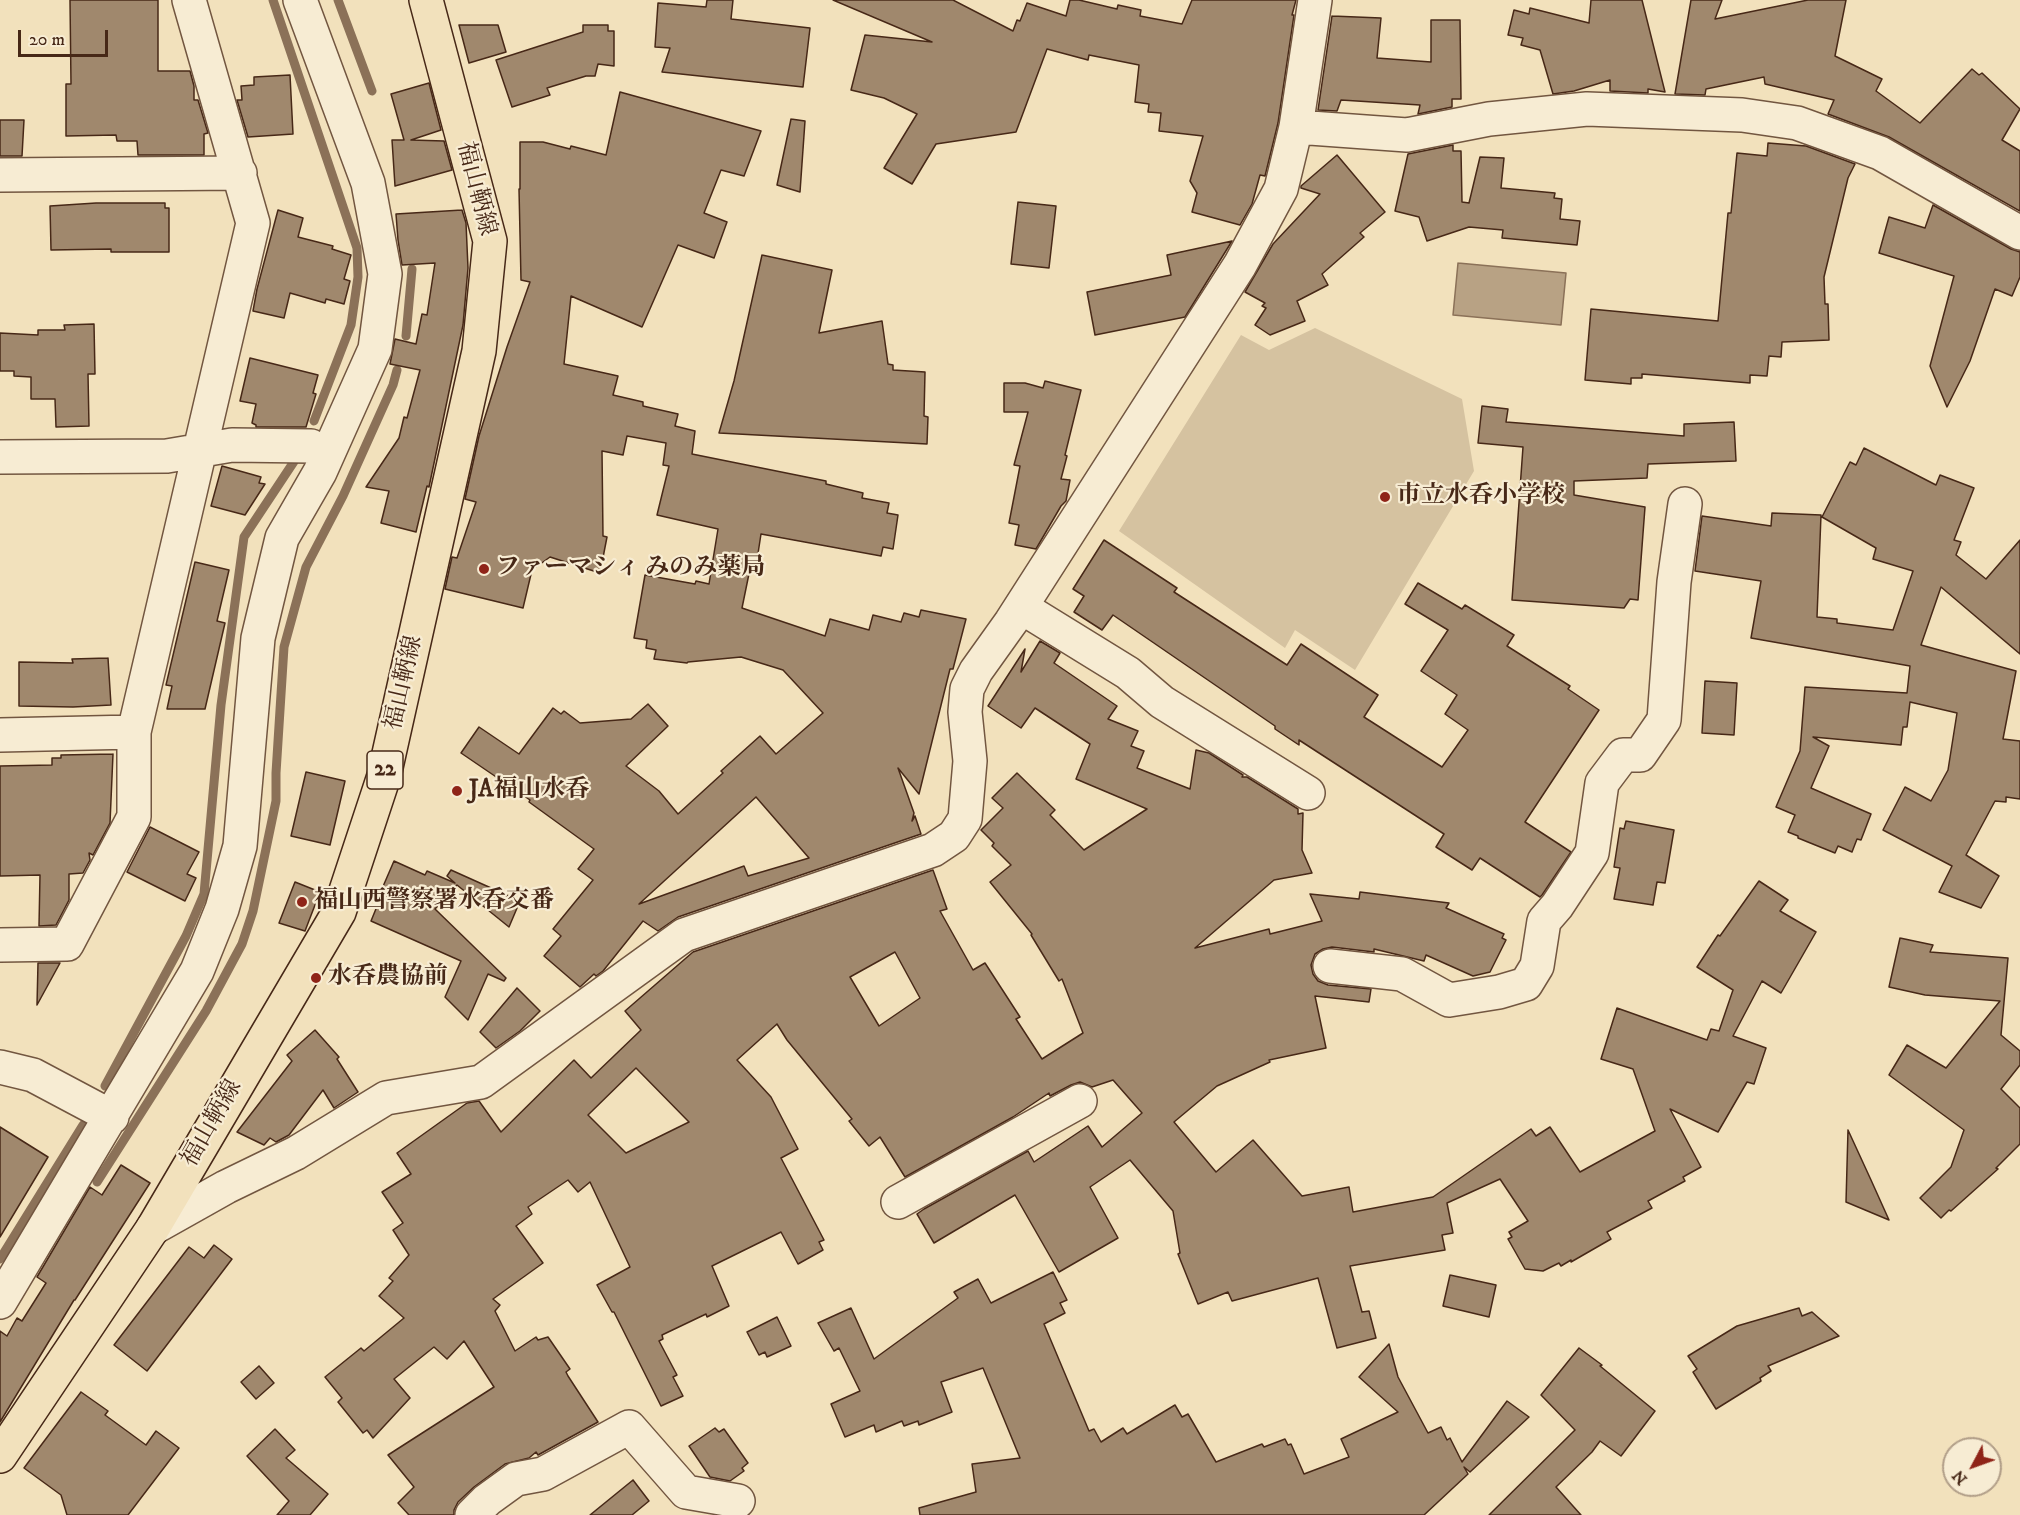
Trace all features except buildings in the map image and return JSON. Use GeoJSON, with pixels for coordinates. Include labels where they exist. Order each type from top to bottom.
{"type":"FeatureCollection","features":[{"type":"Feature","properties":{"kind":"main road","name":"福山鞆線"},"geometry":{"type":"LineString","coordinates":[[0,1456],[153,1228],[339,912],[384,776],[477,362],[490,241],[426,0]]}},
{"type":"Feature","properties":{"kind":"street"},"geometry":{"type":"LineString","coordinates":[[0,945],[67,944],[134,817],[134,732],[253,223],[189,0]]}},
{"type":"Feature","properties":{"kind":"street"},"geometry":{"type":"LineString","coordinates":[[0,1302],[196,971],[222,909],[240,846],[258,638],[282,538],[320,472],[375,349],[385,274],[368,183],[300,0]]}},
{"type":"Feature","properties":{"kind":"street"},"geometry":{"type":"LineString","coordinates":[[153,1228],[226,1187],[296,1154],[386,1098],[481,1082],[684,935],[933,850],[954,836],[965,819],[970,761],[965,712],[967,689],[976,671],[1021,607],[1239,265],[1281,189],[1296,127],[1315,0]]}},
{"type":"Feature","properties":{"kind":"street"},"geometry":{"type":"LineString","coordinates":[[1296,127],[1407,135],[1489,119],[1587,109],[1742,115],[1797,123],[1880,153],[2020,233]]}},
{"type":"Feature","properties":{"kind":"street"},"geometry":{"type":"LineString","coordinates":[[0,175],[240,173]]}},
{"type":"Feature","properties":{"kind":"street"},"geometry":{"type":"LineString","coordinates":[[0,457],[167,456],[232,445],[311,446]]}},
{"type":"Feature","properties":{"kind":"street"},"geometry":{"type":"LineString","coordinates":[[1330,966],[1402,974],[1449,1000],[1499,992],[1526,984],[1537,966],[1544,921],[1557,906],[1592,853],[1602,783],[1623,755],[1640,755],[1664,720],[1674,582],[1685,504]]}},
{"type":"Feature","properties":{"kind":"street"},"geometry":{"type":"LineString","coordinates":[[1021,607],[1128,673],[1162,702],[1308,793]]}},
{"type":"Feature","properties":{"kind":"street"},"geometry":{"type":"LineString","coordinates":[[0,735],[134,732]]}},
{"type":"Feature","properties":{"kind":"street"},"geometry":{"type":"LineString","coordinates":[[0,1067],[33,1076],[112,1116]]}},
{"type":"Feature","properties":{"kind":"street"},"geometry":{"type":"LineString","coordinates":[[898,1202],[1080,1101]]}},
{"type":"Feature","properties":{"kind":"street"},"geometry":{"type":"LineString","coordinates":[[472,1515],[487,1500],[516,1479],[543,1474],[629,1427],[686,1492],[738,1501]]}},
{"type":"Feature","properties":{"kind":"shaded area"},"geometry":{"type":"Polygon","coordinates":[[[1458,263],[1566,273],[1561,325],[1453,315],[1458,263]]]}},
{"type":"Feature","properties":{"kind":"shaded area"},"geometry":{"type":"Polygon","coordinates":[[[1315,328],[1462,399],[1474,471],[1355,670],[1295,630],[1285,648],[1119,531],[1241,335],[1269,350],[1315,328]]]}},
{"type":"Feature","properties":{"kind":"waterway"},"geometry":{"type":"LineString","coordinates":[[273,0],[357,248],[358,277],[351,325],[314,421]]}},
{"type":"Feature","properties":{"kind":"waterway"},"geometry":{"type":"LineString","coordinates":[[338,0],[372,91]]}},
{"type":"Feature","properties":{"kind":"waterway"},"geometry":{"type":"LineString","coordinates":[[406,336],[412,269]]}},
{"type":"Feature","properties":{"kind":"waterway"},"geometry":{"type":"LineString","coordinates":[[97,1182],[206,1011],[242,944],[253,911],[276,801],[284,647],[306,567],[343,496],[393,385],[397,370]]}},
{"type":"Feature","properties":{"kind":"waterway"},"geometry":{"type":"LineString","coordinates":[[105,1086],[186,936],[204,894],[221,705],[244,537],[297,457]]}},
{"type":"Feature","properties":{"kind":"waterway"},"geometry":{"type":"LineString","coordinates":[[0,1259],[83,1125]]}},
{"type":"Feature","properties":{"kind":"place","name":"市立水呑小学校"},"geometry":{"type":"Point","coordinates":[1385,497]}},
{"type":"Feature","properties":{"kind":"place","name":"ファーマシィ みのみ薬局"},"geometry":{"type":"Point","coordinates":[484,569]}},
{"type":"Feature","properties":{"kind":"place","name":"JA福山水呑"},"geometry":{"type":"Point","coordinates":[457,791]}},
{"type":"Feature","properties":{"kind":"place","name":"福山西警察署水呑交番"},"geometry":{"type":"Point","coordinates":[302,902]}},
{"type":"Feature","properties":{"kind":"place","name":"水呑農協前"},"geometry":{"type":"Point","coordinates":[316,978]}}]}
